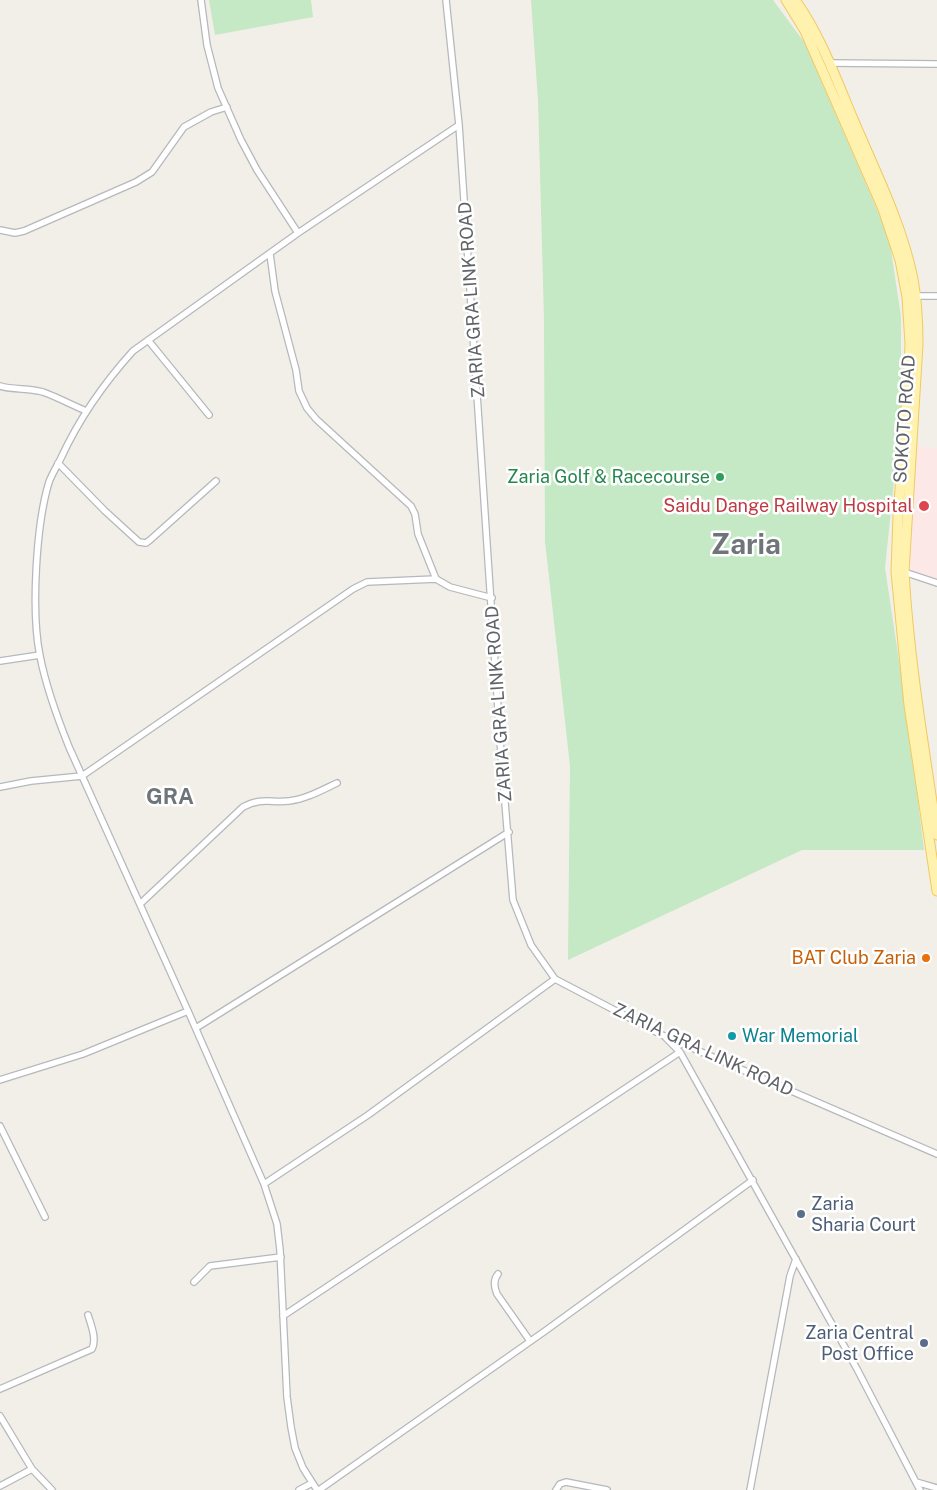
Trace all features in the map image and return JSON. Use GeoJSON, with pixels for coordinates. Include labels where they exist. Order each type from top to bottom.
{"type":"FeatureCollection","features":[{"type":"Feature","properties":{"kind":"main road","name":"SOKOTO ROAD"},"geometry":{"type":"LineString","coordinates":[[786,0],[812,45],[883,209],[900,260],[907,296],[910,352],[898,516],[897,584],[909,705],[937,891]]}},
{"type":"Feature","properties":{"kind":"main road","name":"SOKOTO ROAD"},"geometry":{"type":"LineString","coordinates":[[795,0],[813,29],[891,207],[908,258],[915,296],[918,344],[904,572],[917,704],[937,834]]}},
{"type":"Feature","properties":{"kind":"street"},"geometry":{"type":"LineString","coordinates":[[200,0],[207,45],[218,88],[241,140],[257,170],[298,233]]}},
{"type":"Feature","properties":{"kind":"street","name":"ZARIA GRA LINK ROAD"},"geometry":{"type":"LineString","coordinates":[[446,0],[460,125],[501,754],[514,900],[531,945],[555,979],[662,1035],[937,1154]]}},
{"type":"Feature","properties":{"kind":"street"},"geometry":{"type":"LineString","coordinates":[[828,63],[937,64]]}},
{"type":"Feature","properties":{"kind":"street"},"geometry":{"type":"LineString","coordinates":[[0,230],[15,233],[24,231],[136,182],[152,172],[184,127],[211,112],[227,106]]}},
{"type":"Feature","properties":{"kind":"street"},"geometry":{"type":"LineString","coordinates":[[460,125],[298,233],[148,340],[120,365],[86,411],[70,438],[50,482],[40,531],[36,580],[40,655],[53,705],[82,776],[264,1184],[277,1224],[281,1257],[290,1427],[295,1448],[303,1468],[318,1490],[530,1341],[753,1180]]}},
{"type":"Feature","properties":{"kind":"street"},"geometry":{"type":"LineString","coordinates":[[270,254],[275,291],[296,370],[299,391],[307,408],[316,419],[411,506],[415,514],[418,534],[436,579]]}},
{"type":"Feature","properties":{"kind":"street"},"geometry":{"type":"LineString","coordinates":[[915,296],[937,296]]}},
{"type":"Feature","properties":{"kind":"street"},"geometry":{"type":"LineString","coordinates":[[148,340],[209,415]]}},
{"type":"Feature","properties":{"kind":"street"},"geometry":{"type":"LineString","coordinates":[[0,386],[43,392],[86,411]]}},
{"type":"Feature","properties":{"kind":"street"},"geometry":{"type":"LineString","coordinates":[[58,462],[105,511],[142,543],[150,540],[216,481]]}},
{"type":"Feature","properties":{"kind":"street"},"geometry":{"type":"LineString","coordinates":[[904,572],[937,583]]}},
{"type":"Feature","properties":{"kind":"street"},"geometry":{"type":"LineString","coordinates":[[0,787],[31,781],[82,776],[353,589],[367,582],[436,579],[450,587],[492,598]]}},
{"type":"Feature","properties":{"kind":"street"},"geometry":{"type":"LineString","coordinates":[[0,661],[40,655]]}},
{"type":"Feature","properties":{"kind":"street"},"geometry":{"type":"LineString","coordinates":[[140,904],[243,807],[260,800],[287,801],[300,799],[337,783]]}},
{"type":"Feature","properties":{"kind":"street"},"geometry":{"type":"LineString","coordinates":[[196,1028],[509,832]]}},
{"type":"Feature","properties":{"kind":"street"},"geometry":{"type":"LineString","coordinates":[[264,1184],[368,1115],[555,979]]}},
{"type":"Feature","properties":{"kind":"street"},"geometry":{"type":"LineString","coordinates":[[0,1080],[83,1054],[188,1011]]}},
{"type":"Feature","properties":{"kind":"street"},"geometry":{"type":"LineString","coordinates":[[662,1035],[680,1052],[753,1180],[862,1377],[920,1490]]}},
{"type":"Feature","properties":{"kind":"street"},"geometry":{"type":"LineString","coordinates":[[283,1316],[680,1052]]}},
{"type":"Feature","properties":{"kind":"street"},"geometry":{"type":"LineString","coordinates":[[0,1126],[45,1218]]}},
{"type":"Feature","properties":{"kind":"street"},"geometry":{"type":"LineString","coordinates":[[194,1282],[210,1266],[281,1257]]}},
{"type":"Feature","properties":{"kind":"street"},"geometry":{"type":"LineString","coordinates":[[750,1490],[790,1276],[796,1259]]}},
{"type":"Feature","properties":{"kind":"street"},"geometry":{"type":"LineString","coordinates":[[498,1274],[495,1278],[497,1294],[530,1341]]}},
{"type":"Feature","properties":{"kind":"street"},"geometry":{"type":"LineString","coordinates":[[0,1389],[92,1349],[94,1345],[93,1335],[88,1315]]}},
{"type":"Feature","properties":{"kind":"street"},"geometry":{"type":"LineString","coordinates":[[0,1416],[32,1469],[52,1490]]}},
{"type":"Feature","properties":{"kind":"street"},"geometry":{"type":"LineString","coordinates":[[0,1486],[32,1469]]}},
{"type":"Feature","properties":{"kind":"street"},"geometry":{"type":"LineString","coordinates":[[556,1490],[560,1484],[566,1482],[607,1490]]}},
{"type":"Feature","properties":{"kind":"street"},"geometry":{"type":"LineString","coordinates":[[916,1482],[937,1488]]}},
{"type":"Feature","properties":{"kind":"street"},"geometry":{"type":"LineString","coordinates":[[299,1490],[312,1483]]}},
{"type":"Feature","properties":{"kind":"shaded area","name":"Saidu Dange Railway Hospital"},"geometry":{"type":"Polygon","coordinates":[[[916,446],[937,448],[937,579],[913,571],[907,565],[916,446]]]}},
{"type":"Feature","properties":{"kind":"green space"},"geometry":{"type":"Polygon","coordinates":[[[209,0],[311,0],[313,17],[215,35],[209,0]]]}},
{"type":"Feature","properties":{"kind":"green space","name":"Zaria Golf & Racecourse"},"geometry":{"type":"Polygon","coordinates":[[[531,0],[773,0],[804,42],[889,237],[901,317],[901,413],[885,568],[908,721],[924,850],[802,850],[568,960],[570,766],[545,541],[544,318],[538,100],[531,0]]]}},
{"type":"Feature","properties":{"kind":"place","name":"Zaria Golf & Racecourse"},"geometry":{"type":"Point","coordinates":[720,477]}},
{"type":"Feature","properties":{"kind":"place","name":"Saidu Dange Railway Hospital"},"geometry":{"type":"Point","coordinates":[924,506]}},
{"type":"Feature","properties":{"kind":"place","name":"BAT Club Zaria"},"geometry":{"type":"Point","coordinates":[926,958]}},
{"type":"Feature","properties":{"kind":"place","name":"War Memorial"},"geometry":{"type":"Point","coordinates":[732,1036]}},
{"type":"Feature","properties":{"kind":"place","name":"Zaria Sharia Court"},"geometry":{"type":"Point","coordinates":[801,1214]}},
{"type":"Feature","properties":{"kind":"place","name":"Zaria Central Post Office"},"geometry":{"type":"Point","coordinates":[924,1343]}},
{"type":"Feature","properties":{"kind":"district","name":"Zaria"},"geometry":{"type":"Point","coordinates":[746,545]}},
{"type":"Feature","properties":{"kind":"district","name":"GRA"},"geometry":{"type":"Point","coordinates":[170,797]}}]}
